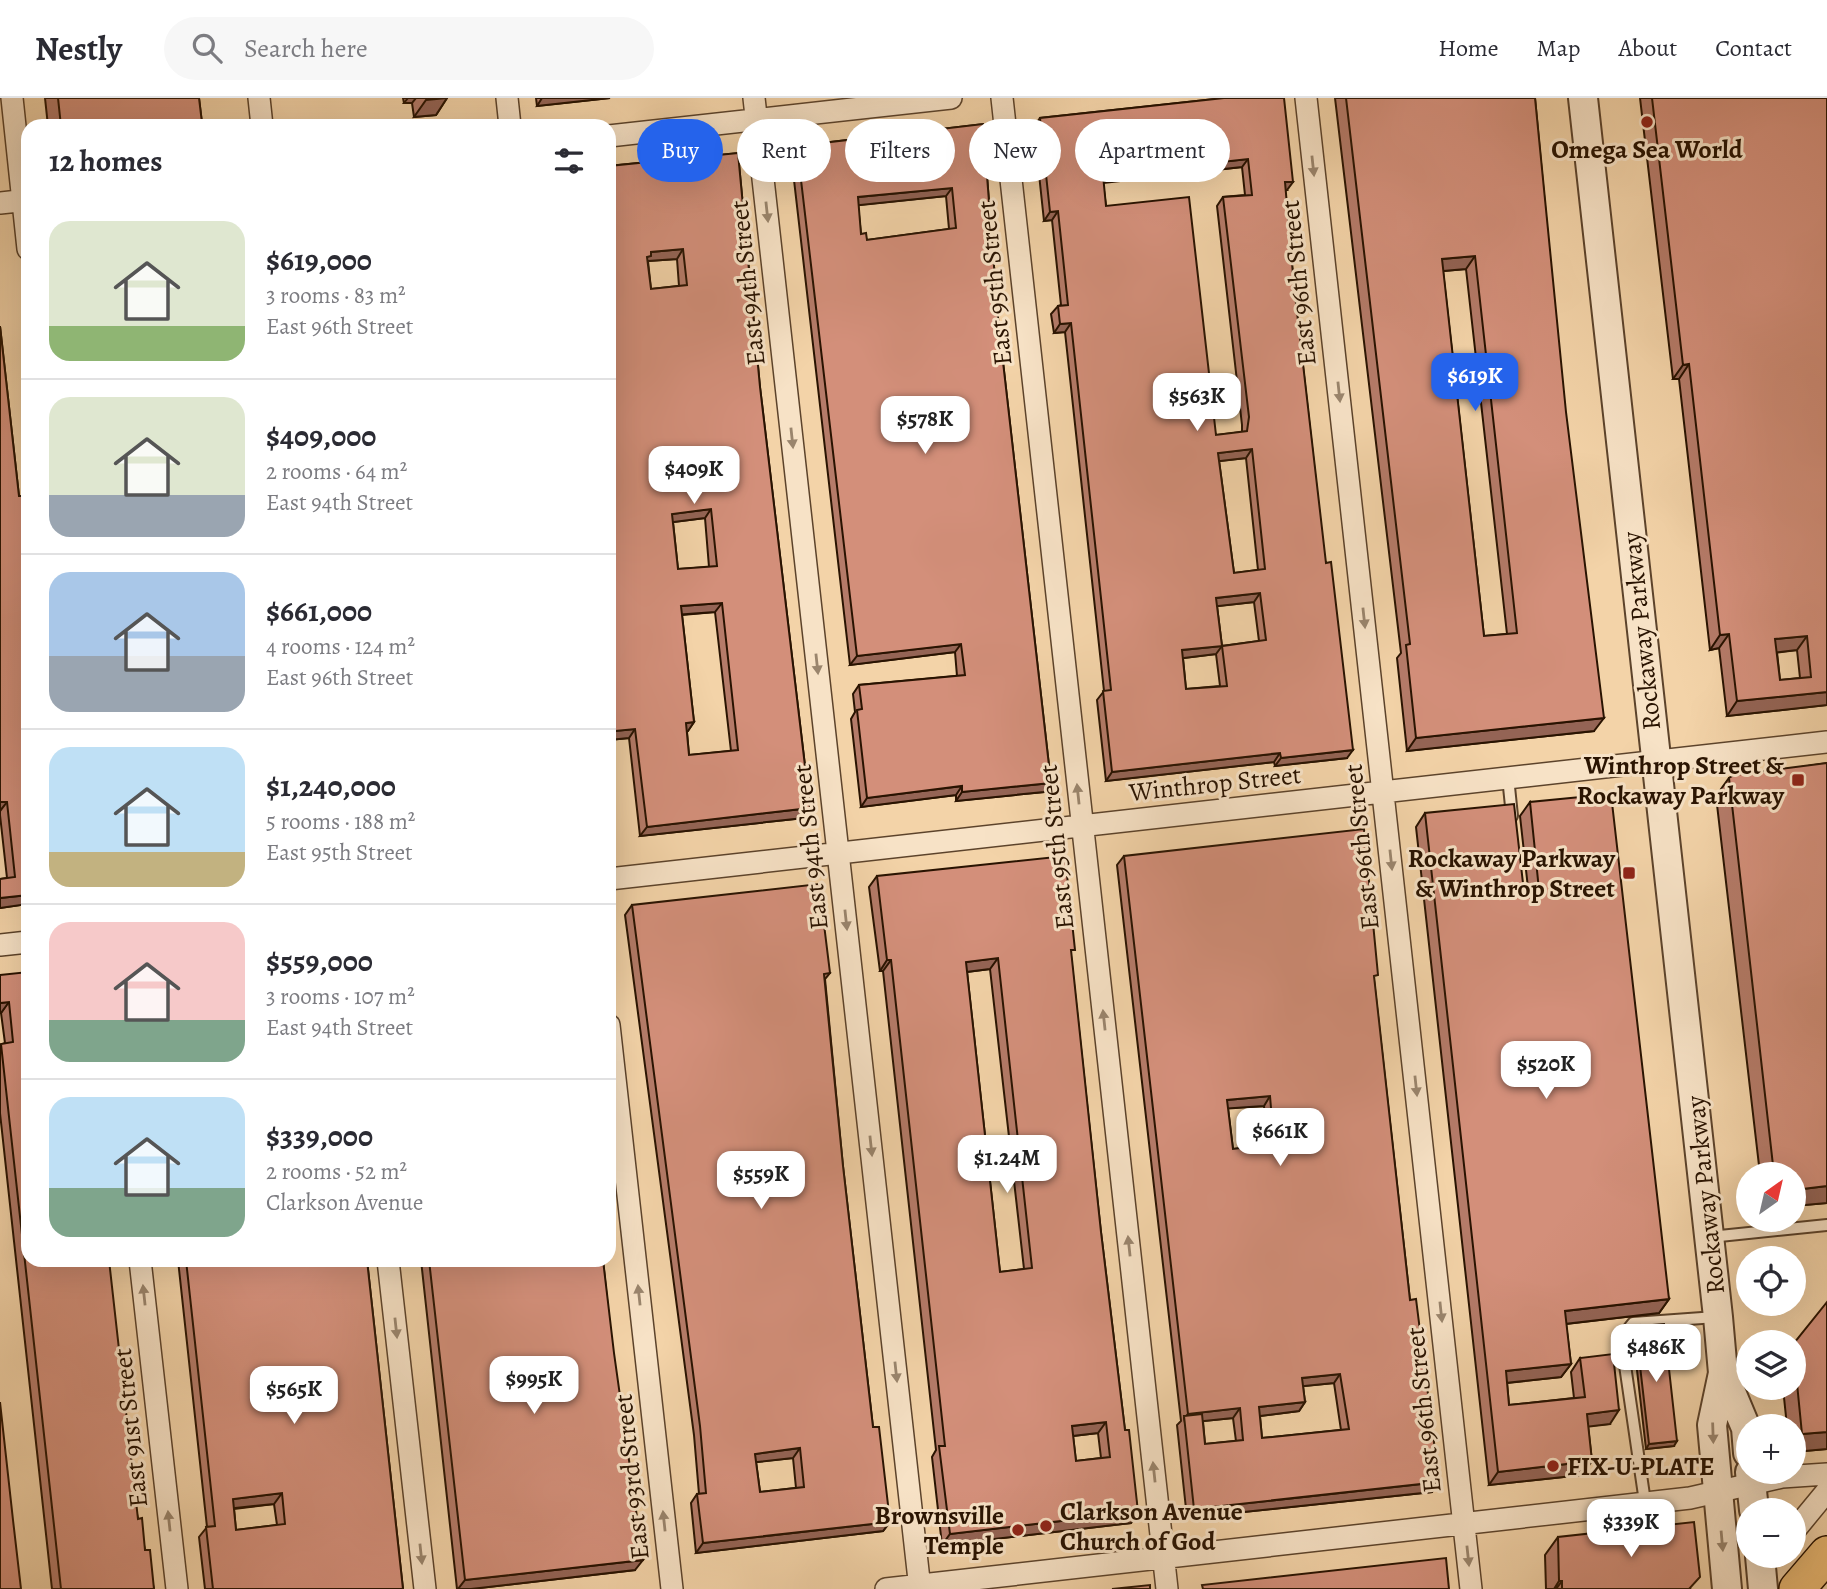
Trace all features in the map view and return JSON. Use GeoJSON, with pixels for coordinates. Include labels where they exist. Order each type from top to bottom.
{"type":"FeatureCollection","features":[{"type":"Feature","properties":{"kind":"main road"},"geometry":{"type":"LineString","coordinates":[[1797,1589],[1827,1554]]}},
{"type":"Feature","properties":{"kind":"street"},"geometry":{"type":"LineString","coordinates":[[12,98],[21,169]]}},
{"type":"Feature","properties":{"kind":"street"},"geometry":{"type":"LineString","coordinates":[[259,98],[261,119]]}},
{"type":"Feature","properties":{"kind":"street"},"geometry":{"type":"LineString","coordinates":[[507,98],[509,119]]}},
{"type":"Feature","properties":{"kind":"street","name":"East 94th Street"},"geometry":{"type":"LineString","coordinates":[[754,98],[757,119]]}},
{"type":"Feature","properties":{"kind":"street"},"geometry":{"type":"LineString","coordinates":[[766,119],[951,98]]}},
{"type":"Feature","properties":{"kind":"street","name":"East 95th Street"},"geometry":{"type":"LineString","coordinates":[[1002,98],[1167,1589]]}},
{"type":"Feature","properties":{"kind":"street","name":"East 96th Street"},"geometry":{"type":"LineString","coordinates":[[1306,98],[1471,1589]]}},
{"type":"Feature","properties":{"kind":"street","name":"Rockaway Parkway"},"geometry":{"type":"LineString","coordinates":[[1583,98],[1718,1317],[1723,1373],[1712,1425],[1727,1589]]}},
{"type":"Feature","properties":{"kind":"street"},"geometry":{"type":"LineString","coordinates":[[616,135],[737,122]]}},
{"type":"Feature","properties":{"kind":"street","name":"East 94th Street"},"geometry":{"type":"LineString","coordinates":[[764,182],[920,1587]]}},
{"type":"Feature","properties":{"kind":"street"},"geometry":{"type":"LineString","coordinates":[[0,203],[21,200]]}},
{"type":"Feature","properties":{"kind":"street","name":"Winthrop Street"},"geometry":{"type":"LineString","coordinates":[[616,878],[1827,742]]}},
{"type":"Feature","properties":{"kind":"street"},"geometry":{"type":"LineString","coordinates":[[0,945],[21,943]]}},
{"type":"Feature","properties":{"kind":"street","name":"East 93rd Street"},"geometry":{"type":"LineString","coordinates":[[616,1089],[672,1589]]}},
{"type":"Feature","properties":{"kind":"street","name":"East 91st Street"},"geometry":{"type":"LineString","coordinates":[[141,1267],[177,1589]]}},
{"type":"Feature","properties":{"kind":"street"},"geometry":{"type":"LineString","coordinates":[[389,1267],[425,1589]]}},
{"type":"Feature","properties":{"kind":"street","name":"Rockaway Parkway"},"geometry":{"type":"LineString","coordinates":[[1723,1373],[1740,1414]]}},
{"type":"Feature","properties":{"kind":"street"},"geometry":{"type":"LineString","coordinates":[[886,1589],[1717,1494],[1752,1489],[1782,1477],[1827,1474]]}},
{"type":"Feature","properties":{"kind":"street"},"geometry":{"type":"LineString","coordinates":[[1806,1516],[1827,1491]]}},
{"type":"Feature","properties":{"kind":"lane"},"geometry":{"type":"LineString","coordinates":[[1508,777],[1514,829]]}},
{"type":"Feature","properties":{"kind":"lane"},"geometry":{"type":"LineString","coordinates":[[1710,1237],[1827,1225]]}},
{"type":"Feature","properties":{"kind":"lane"},"geometry":{"type":"LineString","coordinates":[[1645,1502],[1621,1338],[1633,1323],[1718,1317]]}},
{"type":"Feature","properties":{"kind":"building"},"geometry":{"type":"Polygon","coordinates":[[[58,98],[199,98],[202,119],[60,119],[58,98]]]}},
{"type":"Feature","properties":{"kind":"building"},"geometry":{"type":"Polygon","coordinates":[[[1224,98],[1284,98],[1293,182],[1285,182],[1294,286],[1326,563],[1331,562],[1353,750],[1281,758],[1280,753],[1112,772],[1103,691],[1111,690],[1071,323],[1060,324],[1058,306],[1068,305],[1058,211],[1050,212],[1047,182],[1061,182],[1061,119],[1040,119],[1224,98]],[[1075,119],[1075,182],[1104,182],[1106,206],[1189,197],[1216,435],[1247,431],[1249,417],[1223,197],[1252,195],[1248,159],[1230,161],[1230,119],[1075,119]],[[1252,449],[1218,453],[1234,573],[1265,569],[1252,449]],[[1260,593],[1216,598],[1222,646],[1266,640],[1260,593]],[[1222,646],[1182,650],[1186,689],[1227,686],[1222,646]]]}},
{"type":"Feature","properties":{"kind":"building"},"geometry":{"type":"Polygon","coordinates":[[[1346,98],[1535,98],[1566,412],[1604,718],[1416,738],[1406,645],[1410,644],[1346,98]],[[1475,256],[1442,259],[1484,636],[1517,633],[1475,256]]]}},
{"type":"Feature","properties":{"kind":"building"},"geometry":{"type":"Polygon","coordinates":[[[1652,98],[1827,98],[1827,692],[1737,701],[1729,634],[1720,635],[1689,364],[1683,365],[1652,98]],[[1807,636],[1775,639],[1780,680],[1811,677],[1807,636]]]}},
{"type":"Feature","properties":{"kind":"building"},"geometry":{"type":"Polygon","coordinates":[[[969,126],[969,182],[987,182],[998,318],[1051,783],[962,792],[962,786],[867,798],[857,710],[862,709],[859,685],[965,675],[961,644],[857,656],[801,182],[831,182],[831,142],[845,140],[845,182],[955,182],[955,127],[969,126]],[[952,188],[858,197],[861,234],[866,233],[867,240],[956,228],[952,188]]]}},
{"type":"Feature","properties":{"kind":"building"},"geometry":{"type":"Polygon","coordinates":[[[737,153],[737,182],[741,182],[760,387],[810,808],[647,827],[635,729],[616,731],[616,165],[637,163],[637,182],[723,182],[723,155],[737,153]],[[683,249],[651,252],[651,256],[647,257],[651,289],[687,285],[683,249]],[[711,509],[672,514],[678,569],[717,566],[711,509]],[[722,603],[681,606],[694,722],[686,723],[689,755],[738,750],[722,603]]]}},
{"type":"Feature","properties":{"kind":"building"},"geometry":{"type":"Polygon","coordinates":[[[0,326],[21,496],[21,896],[0,898],[0,879],[15,877],[7,802],[0,802],[0,326]]]}},
{"type":"Feature","properties":{"kind":"building"},"geometry":{"type":"Polygon","coordinates":[[[1827,763],[1827,1186],[1806,1189],[1806,1162],[1773,1162],[1729,778],[1734,775],[1827,763]]]}},
{"type":"Feature","properties":{"kind":"building"},"geometry":{"type":"Polygon","coordinates":[[[1611,794],[1669,1299],[1565,1311],[1571,1364],[1506,1371],[1509,1405],[1585,1397],[1580,1358],[1613,1354],[1619,1410],[1587,1414],[1592,1461],[1498,1472],[1425,813],[1514,804],[1524,892],[1532,899],[1537,897],[1539,890],[1530,802],[1611,794]]]}},
{"type":"Feature","properties":{"kind":"building"},"geometry":{"type":"Polygon","coordinates":[[[1364,829],[1378,975],[1374,976],[1410,1300],[1416,1299],[1439,1482],[1194,1509],[1184,1416],[1202,1414],[1205,1444],[1243,1440],[1240,1408],[1188,1414],[1124,856],[1364,829]],[[1270,1096],[1227,1100],[1233,1149],[1274,1144],[1270,1096]],[[1340,1374],[1302,1378],[1305,1402],[1259,1407],[1262,1438],[1349,1429],[1340,1374]]]}},
{"type":"Feature","properties":{"kind":"building"},"geometry":{"type":"Polygon","coordinates":[[[1065,856],[1075,950],[1071,950],[1101,1232],[1125,1430],[1129,1430],[1138,1512],[950,1534],[939,1446],[945,1446],[891,960],[887,960],[877,876],[1065,856]],[[998,958],[966,962],[1000,1272],[1032,1268],[998,958]],[[1106,1422],[1072,1426],[1076,1461],[1110,1457],[1106,1422]]]}},
{"type":"Feature","properties":{"kind":"building"},"geometry":{"type":"Polygon","coordinates":[[[819,884],[830,973],[824,974],[843,1166],[873,1427],[879,1427],[890,1522],[703,1543],[697,1494],[706,1493],[700,1426],[632,905],[819,884]],[[800,1448],[755,1454],[760,1492],[804,1487],[800,1448]]]}},
{"type":"Feature","properties":{"kind":"building"},"geometry":{"type":"Polygon","coordinates":[[[21,973],[21,1226],[1,1044],[13,1042],[9,1002],[0,1003],[0,975],[21,973]]]}},
{"type":"Feature","properties":{"kind":"building"},"geometry":{"type":"Polygon","coordinates":[[[26,1267],[110,1267],[138,1519],[142,1518],[145,1550],[150,1550],[154,1589],[61,1589],[26,1267]]]}},
{"type":"Feature","properties":{"kind":"building"},"geometry":{"type":"Polygon","coordinates":[[[187,1267],[368,1267],[403,1589],[213,1589],[206,1527],[215,1526],[187,1267]],[[282,1493],[233,1499],[236,1530],[285,1524],[282,1493]]]}},
{"type":"Feature","properties":{"kind":"building"},"geometry":{"type":"Polygon","coordinates":[[[430,1267],[604,1267],[643,1560],[465,1580],[430,1267]]]}},
{"type":"Feature","properties":{"kind":"building"},"geometry":{"type":"Polygon","coordinates":[[[1827,1302],[1827,1432],[1806,1434],[1806,1414],[1800,1414],[1799,1400],[1806,1400],[1804,1330],[1827,1302]]]}},
{"type":"Feature","properties":{"kind":"building"},"geometry":{"type":"Polygon","coordinates":[[[1664,1324],[1677,1441],[1649,1444],[1636,1331],[1640,1326],[1664,1324]]]}},
{"type":"Feature","properties":{"kind":"building"},"geometry":{"type":"Polygon","coordinates":[[[0,1402],[13,1520],[21,1589],[0,1589],[0,1402]]]}},
{"type":"Feature","properties":{"kind":"building"},"geometry":{"type":"Polygon","coordinates":[[[1694,1522],[1700,1577],[1689,1589],[1562,1589],[1562,1581],[1559,1581],[1558,1537],[1694,1522]]]}},
{"type":"Feature","properties":{"kind":"building"},"geometry":{"type":"Polygon","coordinates":[[[1446,1558],[1449,1589],[1203,1589],[1202,1585],[1446,1558]]]}},
{"type":"Feature","properties":{"kind":"building"},"geometry":{"type":"Polygon","coordinates":[[[1150,1585],[1150,1589],[1112,1589],[1150,1585]]]}},
{"type":"Feature","properties":{"kind":"place","name":"Omega Sea World"},"geometry":{"type":"Point","coordinates":[1647,122]}},
{"type":"Feature","properties":{"kind":"place","name":"Winthrop Street & Rockaway Parkway"},"geometry":{"type":"Point","coordinates":[1798,780]}},
{"type":"Feature","properties":{"kind":"place","name":"Rockaway Parkway & Winthrop Street"},"geometry":{"type":"Point","coordinates":[1629,873]}},
{"type":"Feature","properties":{"kind":"place","name":"FIX-U-PLATE"},"geometry":{"type":"Point","coordinates":[1553,1466]}},
{"type":"Feature","properties":{"kind":"place","name":"Clarkson Avenue Church of God"},"geometry":{"type":"Point","coordinates":[1046,1526]}},
{"type":"Feature","properties":{"kind":"place","name":"Brownsville Temple"},"geometry":{"type":"Point","coordinates":[1018,1530]}}]}
